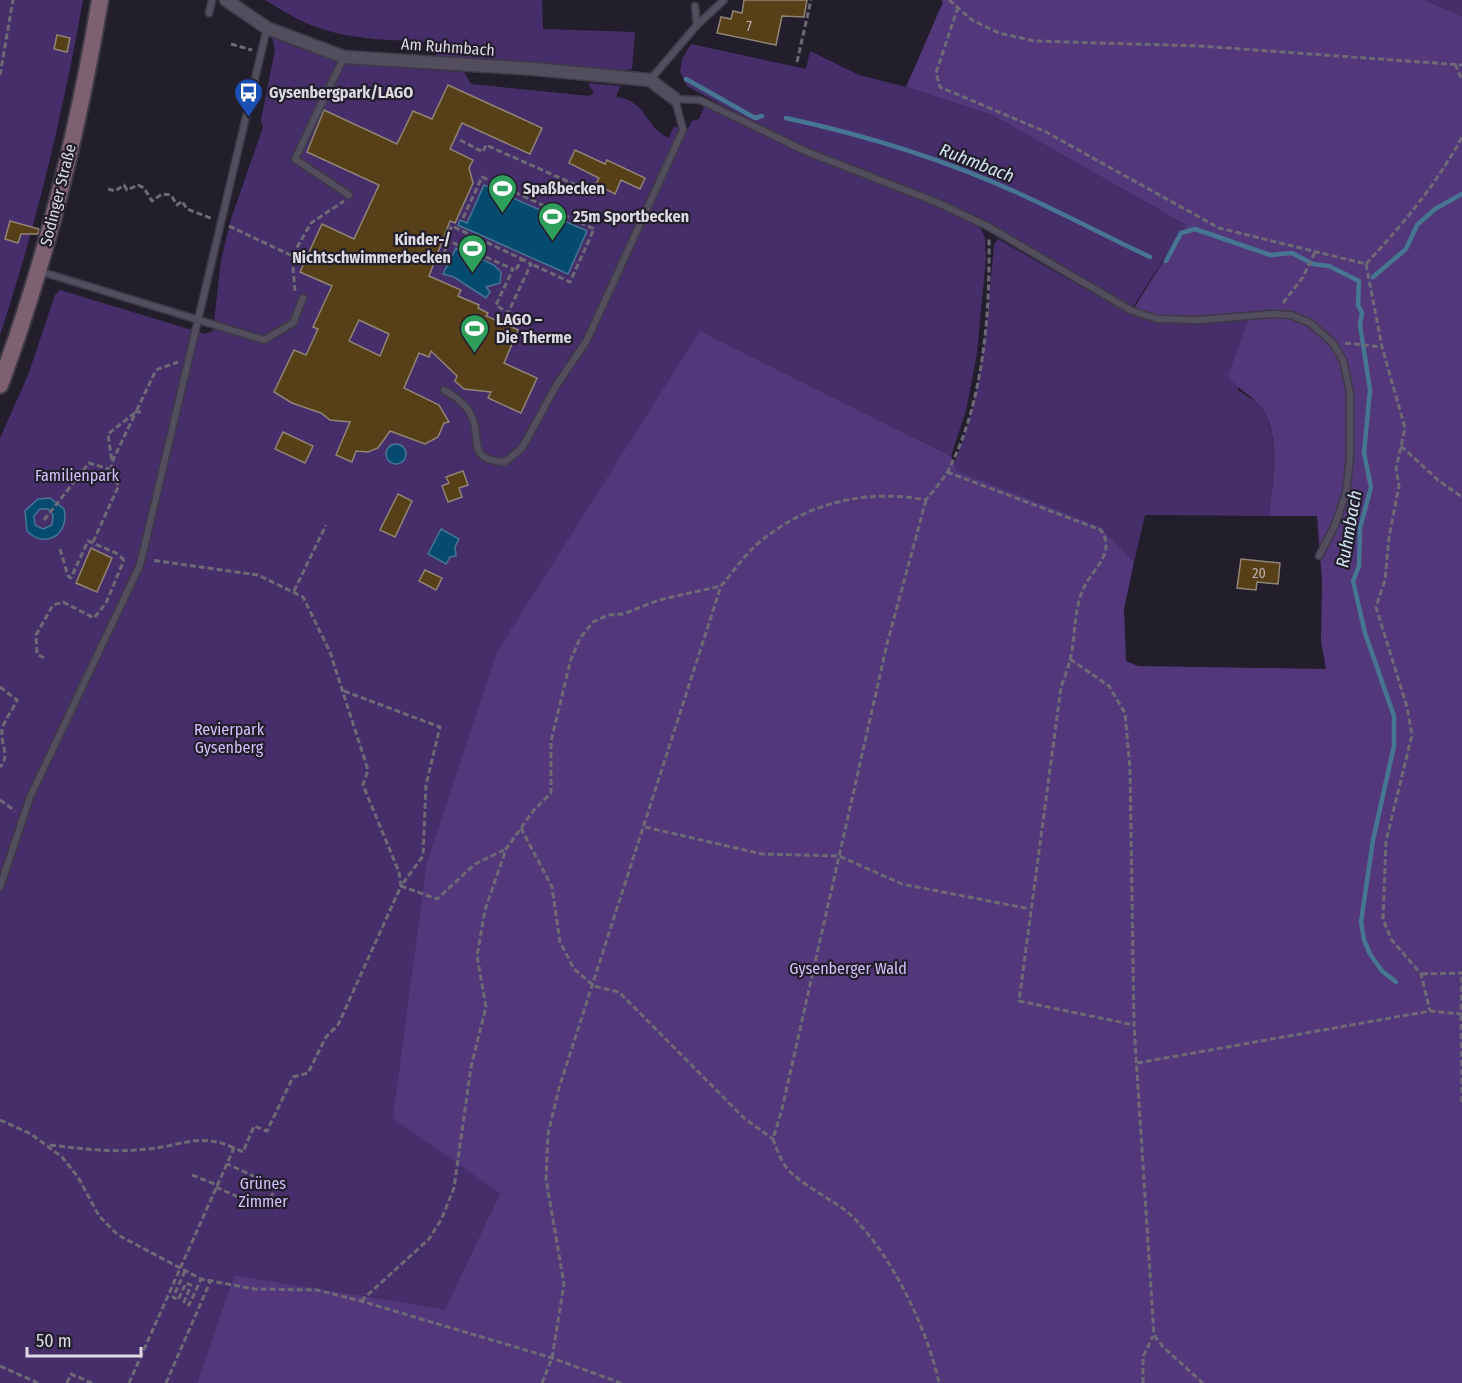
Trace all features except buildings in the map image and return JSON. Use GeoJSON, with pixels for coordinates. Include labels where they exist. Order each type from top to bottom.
{"type":"FeatureCollection","features":[{"type":"Feature","properties":{"kind":"main road","name":"Sodinger Straße"},"geometry":{"type":"LineString","coordinates":[[0,385],[38,271],[72,142],[100,0]]}},
{"type":"Feature","properties":{"kind":"street","name":"Am Ruhmbach"},"geometry":{"type":"LineString","coordinates":[[226,0],[267,28],[344,57],[534,69],[650,80]]}},
{"type":"Feature","properties":{"kind":"street"},"geometry":{"type":"LineString","coordinates":[[650,80],[675,99]]}},
{"type":"Feature","properties":{"kind":"lane"},"geometry":{"type":"LineString","coordinates":[[209,13],[213,0]]}},
{"type":"Feature","properties":{"kind":"lane"},"geometry":{"type":"LineString","coordinates":[[650,80],[697,25],[723,0]]}},
{"type":"Feature","properties":{"kind":"lane"},"geometry":{"type":"LineString","coordinates":[[695,6],[697,25]]}},
{"type":"Feature","properties":{"kind":"lane"},"geometry":{"type":"LineString","coordinates":[[0,886],[21,816],[140,562],[267,28]]}},
{"type":"Feature","properties":{"kind":"lane"},"geometry":{"type":"LineString","coordinates":[[344,57],[295,159],[349,195]]}},
{"type":"Feature","properties":{"kind":"lane"},"geometry":{"type":"LineString","coordinates":[[444,390],[459,399],[474,421],[477,449],[484,456],[495,462],[505,462],[522,448],[556,386],[587,340],[660,184],[683,130],[675,99],[700,100],[805,151],[936,202],[989,227],[1113,300],[1150,316],[1199,320],[1273,314],[1291,315],[1310,323],[1332,342],[1343,360],[1350,392],[1350,458],[1346,492],[1335,525],[1319,556]]}},
{"type":"Feature","properties":{"kind":"lane"},"geometry":{"type":"LineString","coordinates":[[38,271],[264,339],[293,323],[303,298]]}},
{"type":"Feature","properties":{"kind":"path"},"geometry":{"type":"LineString","coordinates":[[0,75],[14,0]]}},
{"type":"Feature","properties":{"kind":"path"},"geometry":{"type":"LineString","coordinates":[[797,62],[811,0]]}},
{"type":"Feature","properties":{"kind":"path"},"geometry":{"type":"LineString","coordinates":[[949,0],[972,20],[999,33],[1034,41],[1200,46],[1462,65]]}},
{"type":"Feature","properties":{"kind":"path"},"geometry":{"type":"LineString","coordinates":[[958,8],[936,73],[940,87],[1046,132],[1219,228],[1366,264]]}},
{"type":"Feature","properties":{"kind":"path"},"geometry":{"type":"LineString","coordinates":[[231,44],[257,51]]}},
{"type":"Feature","properties":{"kind":"path"},"geometry":{"type":"LineString","coordinates":[[1455,64],[1462,81]]}},
{"type":"Feature","properties":{"kind":"path"},"geometry":{"type":"LineString","coordinates":[[1366,264],[1415,211],[1442,174],[1462,137]]}},
{"type":"Feature","properties":{"kind":"path"},"geometry":{"type":"LineString","coordinates":[[460,140],[483,152],[486,146],[596,194]]}},
{"type":"Feature","properties":{"kind":"path"},"geometry":{"type":"LineString","coordinates":[[440,262],[449,240],[447,235],[452,226],[570,282],[594,229],[482,177],[463,218]]}},
{"type":"Feature","properties":{"kind":"path"},"geometry":{"type":"LineString","coordinates":[[108,189],[115,191],[124,185],[127,190],[138,185],[144,188],[152,201],[162,194],[171,195],[177,205],[182,201],[187,209],[216,221]]}},
{"type":"Feature","properties":{"kind":"path"},"geometry":{"type":"LineString","coordinates":[[303,298],[294,290],[292,255],[311,223],[340,205],[349,195]]}},
{"type":"Feature","properties":{"kind":"path"},"geometry":{"type":"LineString","coordinates":[[227,226],[303,261]]}},
{"type":"Feature","properties":{"kind":"path"},"geometry":{"type":"LineString","coordinates":[[773,1138],[782,1109],[887,644],[926,500],[947,472],[970,407],[982,357],[990,266],[989,227]]}},
{"type":"Feature","properties":{"kind":"path"},"geometry":{"type":"LineString","coordinates":[[449,240],[513,269]]}},
{"type":"Feature","properties":{"kind":"path"},"geometry":{"type":"LineString","coordinates":[[1273,314],[1298,284],[1316,252]]}},
{"type":"Feature","properties":{"kind":"path"},"geometry":{"type":"LineString","coordinates":[[522,259],[517,268],[513,269],[496,305],[508,313],[531,264]]}},
{"type":"Feature","properties":{"kind":"path"},"geometry":{"type":"LineString","coordinates":[[1366,264],[1382,347],[1405,428],[1396,469],[1399,486],[1389,537],[1385,580],[1376,607],[1407,707],[1412,735],[1386,842],[1383,919],[1391,939],[1421,974],[1430,1011]]}},
{"type":"Feature","properties":{"kind":"path"},"geometry":{"type":"LineString","coordinates":[[1350,344],[1382,347]]}},
{"type":"Feature","properties":{"kind":"path"},"geometry":{"type":"LineString","coordinates":[[109,469],[156,370],[182,361],[189,362]]}},
{"type":"Feature","properties":{"kind":"path"},"geometry":{"type":"LineString","coordinates":[[125,412],[126,420]]}},
{"type":"Feature","properties":{"kind":"path"},"geometry":{"type":"LineString","coordinates":[[112,462],[108,434],[136,412],[141,412]]}},
{"type":"Feature","properties":{"kind":"path"},"geometry":{"type":"LineString","coordinates":[[1401,446],[1438,481],[1462,497]]}},
{"type":"Feature","properties":{"kind":"path"},"geometry":{"type":"LineString","coordinates":[[44,519],[88,465],[109,469]]}},
{"type":"Feature","properties":{"kind":"path"},"geometry":{"type":"LineString","coordinates":[[93,543],[119,486],[110,477],[112,471],[109,469]]}},
{"type":"Feature","properties":{"kind":"path"},"geometry":{"type":"LineString","coordinates":[[947,472],[1101,530],[1105,536],[1107,546],[1100,563],[1085,586],[1076,609],[1071,659],[1061,687],[1019,1001],[1134,1025]]}},
{"type":"Feature","properties":{"kind":"path"},"geometry":{"type":"LineString","coordinates":[[542,1383],[552,1358],[564,1284],[546,1179],[548,1134],[559,1088],[594,986],[721,586],[754,548],[780,528],[810,511],[841,500],[905,496],[926,500]]}},
{"type":"Feature","properties":{"kind":"path"},"geometry":{"type":"LineString","coordinates":[[294,591],[326,525]]}},
{"type":"Feature","properties":{"kind":"path"},"geometry":{"type":"LineString","coordinates":[[60,549],[68,576],[71,578],[88,541],[116,553],[124,560],[258,575],[303,597],[330,652],[368,770],[363,784],[399,873],[401,886]]}},
{"type":"Feature","properties":{"kind":"path"},"geometry":{"type":"LineString","coordinates":[[44,658],[37,654],[36,635],[53,605],[63,602],[94,618],[106,603],[124,560]]}},
{"type":"Feature","properties":{"kind":"path"},"geometry":{"type":"LineString","coordinates":[[362,1301],[429,1239],[441,1220],[454,1188],[471,1067],[486,1007],[477,956],[485,910],[506,849],[521,827],[551,793],[551,741],[571,659],[586,630],[593,622],[608,615],[623,614],[659,600],[721,586]]}},
{"type":"Feature","properties":{"kind":"path"},"geometry":{"type":"LineString","coordinates":[[1071,659],[1108,686],[1125,713],[1130,769],[1134,1025],[1154,1335],[1143,1357],[1143,1383]]}},
{"type":"Feature","properties":{"kind":"path"},"geometry":{"type":"LineString","coordinates":[[0,687],[17,700],[3,726],[5,754],[4,762],[0,767]]}},
{"type":"Feature","properties":{"kind":"path"},"geometry":{"type":"LineString","coordinates":[[0,1120],[49,1145],[92,1151],[149,1149],[198,1139],[218,1140],[243,1152],[255,1126],[267,1131],[293,1077],[308,1073],[326,1037],[338,1025],[401,886],[423,856],[426,785],[440,727],[343,691]]}},
{"type":"Feature","properties":{"kind":"path"},"geometry":{"type":"LineString","coordinates":[[0,800],[21,816]]}},
{"type":"Feature","properties":{"kind":"path"},"geometry":{"type":"LineString","coordinates":[[645,826],[762,854],[839,856],[902,884],[1030,909]]}},
{"type":"Feature","properties":{"kind":"path"},"geometry":{"type":"LineString","coordinates":[[521,827],[552,887],[560,942],[574,969],[594,986],[619,992],[745,1119],[773,1138],[784,1166],[852,1216],[872,1240],[910,1301],[930,1345],[939,1383]]}},
{"type":"Feature","properties":{"kind":"path"},"geometry":{"type":"LineString","coordinates":[[401,886],[437,899],[475,864],[506,849]]}},
{"type":"Feature","properties":{"kind":"path"},"geometry":{"type":"LineString","coordinates":[[1421,974],[1462,974],[1462,1103]]}},
{"type":"Feature","properties":{"kind":"path"},"geometry":{"type":"LineString","coordinates":[[1137,1062],[1430,1011],[1462,1014]]}},
{"type":"Feature","properties":{"kind":"path"},"geometry":{"type":"LineString","coordinates":[[49,1145],[78,1177],[107,1226],[201,1279],[254,1289],[317,1290],[362,1301],[552,1358],[621,1383]]}},
{"type":"Feature","properties":{"kind":"path"},"geometry":{"type":"LineString","coordinates":[[201,1279],[189,1305],[184,1302],[191,1285],[186,1283],[178,1300],[173,1297],[183,1270],[183,1258],[234,1148]]}},
{"type":"Feature","properties":{"kind":"path"},"geometry":{"type":"LineString","coordinates":[[192,1174],[251,1203],[258,1200],[268,1204],[276,1186],[227,1163]]}},
{"type":"Feature","properties":{"kind":"path"},"geometry":{"type":"LineString","coordinates":[[129,1383],[183,1270]]}},
{"type":"Feature","properties":{"kind":"path"},"geometry":{"type":"LineString","coordinates":[[166,1383],[210,1282]]}},
{"type":"Feature","properties":{"kind":"path"},"geometry":{"type":"LineString","coordinates":[[1154,1335],[1163,1347],[1203,1383]]}},
{"type":"Feature","properties":{"kind":"path"},"geometry":{"type":"LineString","coordinates":[[0,1366],[38,1383]]}},
{"type":"Feature","properties":{"kind":"path"},"geometry":{"type":"LineString","coordinates":[[67,1383],[71,1374],[92,1383]]}},
{"type":"Feature","properties":{"kind":"green space"},"geometry":{"type":"Polygon","coordinates":[[[0,0],[83,0],[48,169],[0,335],[0,0]]]}},
{"type":"Feature","properties":{"kind":"green space"},"geometry":{"type":"Polygon","coordinates":[[[265,0],[542,0],[543,29],[635,32],[632,69],[614,72],[436,58],[436,42],[377,39],[333,32],[291,16],[265,0]]]}},
{"type":"Feature","properties":{"kind":"green space","name":"Gysenberger Wald"},"geometry":{"type":"Polygon","coordinates":[[[941,0],[1425,0],[1462,16],[1462,1383],[197,1383],[234,1275],[445,1309],[500,1193],[393,1118],[427,863],[497,652],[700,331],[951,456],[957,471],[1099,526],[1134,562],[1124,609],[1126,661],[1138,666],[1326,669],[1321,641],[1322,582],[1317,516],[1269,516],[1274,458],[1271,429],[1259,405],[1228,376],[1248,320],[1175,324],[1131,313],[1186,225],[992,115],[906,87],[943,2],[941,0]]]}},
{"type":"Feature","properties":{"kind":"green space"},"geometry":{"type":"Polygon","coordinates":[[[1425,0],[1462,0],[1462,16],[1425,0]]]}},
{"type":"Feature","properties":{"kind":"green space"},"geometry":{"type":"Polygon","coordinates":[[[272,37],[318,54],[342,59],[390,67],[464,72],[471,84],[589,96],[594,93],[588,83],[620,86],[616,97],[634,103],[661,133],[669,138],[674,126],[686,132],[692,121],[699,119],[705,105],[821,162],[918,197],[973,222],[981,229],[985,238],[986,258],[977,353],[966,411],[951,456],[700,331],[500,1193],[445,1309],[234,1275],[197,1383],[0,1383],[0,438],[28,375],[55,295],[60,290],[205,334],[213,331],[221,260],[231,219],[263,127],[261,120],[275,50],[272,37]]]}},
{"type":"Feature","properties":{"kind":"green space"},"geometry":{"type":"Polygon","coordinates":[[[691,44],[806,69],[810,51],[859,75],[906,87],[992,115],[1186,225],[1133,307],[1079,278],[977,216],[824,156],[761,127],[687,86],[680,72],[682,59],[691,44]]]}},
{"type":"Feature","properties":{"kind":"green space"},"geometry":{"type":"Polygon","coordinates":[[[998,239],[1112,304],[1155,320],[1175,324],[1249,320],[1238,390],[1260,406],[1271,431],[1274,459],[1269,516],[1145,515],[1134,562],[1099,526],[956,471],[954,464],[964,438],[978,384],[994,244],[998,239]]]}},
{"type":"Feature","properties":{"kind":"water"},"geometry":{"type":"Polygon","coordinates":[[[484,185],[587,231],[568,274],[458,225],[460,220],[467,223],[484,185]]]}},
{"type":"Feature","properties":{"kind":"water","name":"Kinder-/ Nichtschwimmerbecken"},"geometry":{"type":"Polygon","coordinates":[[[456,248],[468,260],[475,256],[494,265],[501,272],[500,283],[486,287],[490,292],[486,298],[454,277],[443,274],[456,248]]]}},
{"type":"Feature","properties":{"kind":"water"},"geometry":{"type":"Polygon","coordinates":[[[396,444],[403,447],[406,454],[403,461],[396,464],[389,461],[386,454],[389,447],[396,444]]]}},
{"type":"Feature","properties":{"kind":"water"},"geometry":{"type":"Polygon","coordinates":[[[50,498],[64,509],[65,518],[60,532],[48,539],[34,537],[27,531],[25,511],[38,499],[50,498]],[[40,509],[34,516],[35,525],[43,529],[52,525],[53,515],[48,509],[40,509]]]}},
{"type":"Feature","properties":{"kind":"water"},"geometry":{"type":"Polygon","coordinates":[[[441,529],[459,539],[455,547],[456,556],[450,557],[446,564],[428,554],[441,529]]]}},
{"type":"Feature","properties":{"kind":"waterway","name":"Ruhmbach"},"geometry":{"type":"LineString","coordinates":[[686,79],[755,118],[762,116]]}},
{"type":"Feature","properties":{"kind":"waterway","name":"Ruhmbach"},"geometry":{"type":"LineString","coordinates":[[786,118],[874,140],[961,169],[1034,201],[1150,257]]}},
{"type":"Feature","properties":{"kind":"waterway"},"geometry":{"type":"LineString","coordinates":[[1373,277],[1406,249],[1417,225],[1435,209],[1462,194]]}},
{"type":"Feature","properties":{"kind":"waterway","name":"Ruhmbach"},"geometry":{"type":"LineString","coordinates":[[1166,261],[1181,233],[1195,229],[1270,255],[1292,253],[1313,264],[1329,266],[1359,281],[1358,305],[1362,313],[1360,325],[1370,390],[1364,453],[1371,487],[1360,528],[1359,566],[1353,581],[1365,633],[1394,716],[1394,746],[1373,840],[1361,922],[1364,940],[1370,954],[1382,971],[1396,982]]}},
{"type":"Feature","properties":{"kind":"place","name":"Gysenbergpark/LAGO"},"geometry":{"type":"Point","coordinates":[248,118]}},
{"type":"Feature","properties":{"kind":"place","name":"Spaßbecken"},"geometry":{"type":"Point","coordinates":[502,214]}},
{"type":"Feature","properties":{"kind":"place","name":"25m Sportbecken"},"geometry":{"type":"Point","coordinates":[552,242]}},
{"type":"Feature","properties":{"kind":"place","name":"Kinder-/ Nichtschwimmerbecken"},"geometry":{"type":"Point","coordinates":[472,274]}},
{"type":"Feature","properties":{"kind":"place","name":"LAGO – Die Therme"},"geometry":{"type":"Point","coordinates":[475,354]}},
{"type":"Feature","properties":{"kind":"park label","name":"Familienpark"},"geometry":{"type":"Point","coordinates":[77,475]}},
{"type":"Feature","properties":{"kind":"park label","name":"Revierpark Gysenberg"},"geometry":{"type":"Point","coordinates":[229,738]}},
{"type":"Feature","properties":{"kind":"park label","name":"Grünes Zimmer"},"geometry":{"type":"Point","coordinates":[263,1192]}}]}
